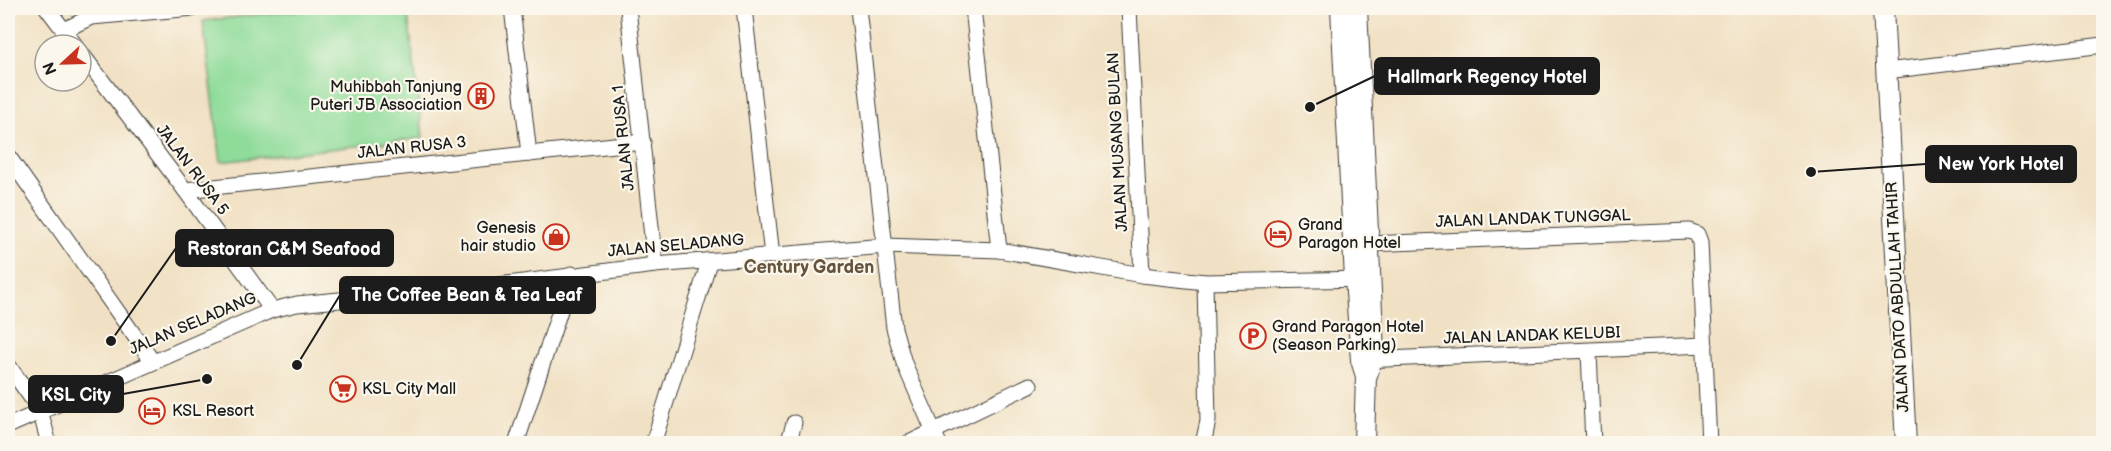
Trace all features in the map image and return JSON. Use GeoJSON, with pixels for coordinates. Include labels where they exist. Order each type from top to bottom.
{"type":"FeatureCollection","features":[{"type":"Feature","properties":{"kind":"street"},"geometry":{"type":"LineString","coordinates":[[47,8],[66,33]]}},
{"type":"Feature","properties":{"kind":"street"},"geometry":{"type":"LineString","coordinates":[[64,30],[91,16],[194,8]]}},
{"type":"Feature","properties":{"kind":"street"},"geometry":{"type":"LineString","coordinates":[[512,8],[529,154]]}},
{"type":"Feature","properties":{"kind":"street","name":"JALAN RUSA 1"},"geometry":{"type":"LineString","coordinates":[[628,8],[655,264]]}},
{"type":"Feature","properties":{"kind":"street"},"geometry":{"type":"LineString","coordinates":[[744,8],[772,256]]}},
{"type":"Feature","properties":{"kind":"street"},"geometry":{"type":"LineString","coordinates":[[858,8],[898,345],[937,438]]}},
{"type":"Feature","properties":{"kind":"street"},"geometry":{"type":"LineString","coordinates":[[973,8],[999,250]]}},
{"type":"Feature","properties":{"kind":"street","name":"JALAN MUSANG BULAN"},"geometry":{"type":"LineString","coordinates":[[1129,8],[1142,275]]}},
{"type":"Feature","properties":{"kind":"street"},"geometry":{"type":"LineString","coordinates":[[1341,8],[1363,279],[1367,366],[1364,444]]}},
{"type":"Feature","properties":{"kind":"street"},"geometry":{"type":"LineString","coordinates":[[1357,8],[1369,244],[1363,279]]}},
{"type":"Feature","properties":{"kind":"street","name":"JALAN DATO ABDULLAH TAHIR"},"geometry":{"type":"LineString","coordinates":[[1883,8],[1906,444]]}},
{"type":"Feature","properties":{"kind":"street"},"geometry":{"type":"LineString","coordinates":[[1886,71],[2103,45]]}},
{"type":"Feature","properties":{"kind":"street","name":"JALAN RUSA 5"},"geometry":{"type":"LineString","coordinates":[[93,69],[272,310]]}},
{"type":"Feature","properties":{"kind":"street","name":"JALAN RUSA 3"},"geometry":{"type":"LineString","coordinates":[[185,190],[643,142]]}},
{"type":"Feature","properties":{"kind":"street"},"geometry":{"type":"LineString","coordinates":[[8,156],[153,362]]}},
{"type":"Feature","properties":{"kind":"street","name":"JALAN LANDAK TUNGGAL"},"geometry":{"type":"LineString","coordinates":[[1369,244],[1689,231],[1697,234],[1700,242],[1705,345]]}},
{"type":"Feature","properties":{"kind":"street","name":"JALAN SELADANG"},"geometry":{"type":"LineString","coordinates":[[8,426],[272,310],[297,304],[408,295],[655,264],[709,262],[885,246],[999,250],[1142,275],[1205,282],[1363,279]]}},
{"type":"Feature","properties":{"kind":"street"},"geometry":{"type":"LineString","coordinates":[[653,444],[709,262]]}},
{"type":"Feature","properties":{"kind":"street"},"geometry":{"type":"LineString","coordinates":[[516,444],[573,274]]}},
{"type":"Feature","properties":{"kind":"street"},"geometry":{"type":"LineString","coordinates":[[1203,444],[1208,421],[1205,282]]}},
{"type":"Feature","properties":{"kind":"street"},"geometry":{"type":"LineString","coordinates":[[1705,345],[1709,444]]}},
{"type":"Feature","properties":{"kind":"street","name":"JALAN LANDAK KELUBI"},"geometry":{"type":"LineString","coordinates":[[1367,366],[1705,345]]}},
{"type":"Feature","properties":{"kind":"street"},"geometry":{"type":"LineString","coordinates":[[1588,352],[1593,444]]}},
{"type":"Feature","properties":{"kind":"street"},"geometry":{"type":"LineString","coordinates":[[8,364],[40,410],[49,444]]}},
{"type":"Feature","properties":{"kind":"street"},"geometry":{"type":"LineString","coordinates":[[907,444],[937,438],[1030,385]]}},
{"type":"Feature","properties":{"kind":"street"},"geometry":{"type":"LineString","coordinates":[[788,444],[794,423]]}},
{"type":"Feature","properties":{"kind":"green space"},"geometry":{"type":"Polygon","coordinates":[[[317,8],[407,8],[423,138],[221,162],[203,21],[317,8]]]}},
{"type":"Feature","properties":{"kind":"place","name":"Muhibbah Tanjung Puteri JB Association"},"geometry":{"type":"Point","coordinates":[481,96]}},
{"type":"Feature","properties":{"kind":"place","name":"Hallmark Regency Hotel"},"geometry":{"type":"Point","coordinates":[1310,107]}},
{"type":"Feature","properties":{"kind":"place","name":"New York Hotel"},"geometry":{"type":"Point","coordinates":[1811,172]}},
{"type":"Feature","properties":{"kind":"place","name":"Grand Paragon Hotel"},"geometry":{"type":"Point","coordinates":[1278,234]}},
{"type":"Feature","properties":{"kind":"place","name":"Genesis hair studio"},"geometry":{"type":"Point","coordinates":[556,237]}},
{"type":"Feature","properties":{"kind":"place","name":"Grand Paragon Hotel (Season Parking)"},"geometry":{"type":"Point","coordinates":[1253,336]}},
{"type":"Feature","properties":{"kind":"place","name":"Restoran C&M Seafood"},"geometry":{"type":"Point","coordinates":[111,341]}},
{"type":"Feature","properties":{"kind":"place","name":"The Coffee Bean & Tea Leaf"},"geometry":{"type":"Point","coordinates":[297,365]}},
{"type":"Feature","properties":{"kind":"place","name":"KSL City"},"geometry":{"type":"Point","coordinates":[207,379]}},
{"type":"Feature","properties":{"kind":"place","name":"KSL City Mall"},"geometry":{"type":"Point","coordinates":[343,389]}},
{"type":"Feature","properties":{"kind":"place","name":"KSL Resort"},"geometry":{"type":"Point","coordinates":[152,411]}},
{"type":"Feature","properties":{"kind":"district","name":"Century Garden"},"geometry":{"type":"Point","coordinates":[809,267]}}]}
